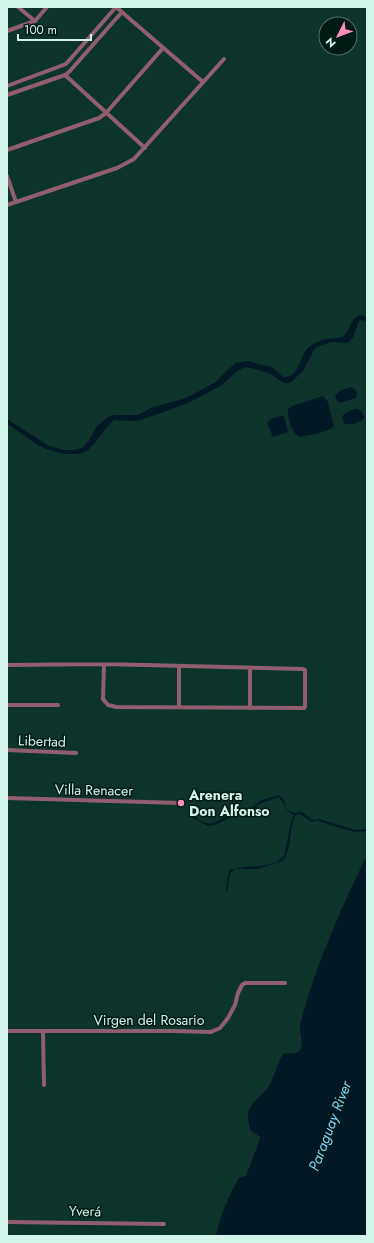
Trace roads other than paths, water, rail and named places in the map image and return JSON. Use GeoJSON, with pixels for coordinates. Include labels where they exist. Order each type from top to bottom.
{"type":"FeatureCollection","features":[{"type":"Feature","properties":{"kind":"street"},"geometry":{"type":"LineString","coordinates":[[18,7],[35,21]]}},
{"type":"Feature","properties":{"kind":"street"},"geometry":{"type":"LineString","coordinates":[[7,31],[35,21],[47,7]]}},
{"type":"Feature","properties":{"kind":"street"},"geometry":{"type":"LineString","coordinates":[[7,86],[66,64],[116,7],[204,82]]}},
{"type":"Feature","properties":{"kind":"street"},"geometry":{"type":"LineString","coordinates":[[7,95],[64,75],[75,67],[122,12]]}},
{"type":"Feature","properties":{"kind":"street"},"geometry":{"type":"LineString","coordinates":[[7,150],[99,118],[163,48]]}},
{"type":"Feature","properties":{"kind":"street"},"geometry":{"type":"LineString","coordinates":[[7,205],[118,168],[134,159],[224,59]]}},
{"type":"Feature","properties":{"kind":"street"},"geometry":{"type":"LineString","coordinates":[[64,75],[145,148]]}},
{"type":"Feature","properties":{"kind":"street"},"geometry":{"type":"LineString","coordinates":[[7,176],[16,202]]}},
{"type":"Feature","properties":{"kind":"street"},"geometry":{"type":"LineString","coordinates":[[7,665],[104,664],[304,669],[305,707],[116,707],[108,705],[103,699],[104,664]]}},
{"type":"Feature","properties":{"kind":"street"},"geometry":{"type":"LineString","coordinates":[[179,666],[179,707]]}},
{"type":"Feature","properties":{"kind":"street"},"geometry":{"type":"LineString","coordinates":[[250,668],[250,708]]}},
{"type":"Feature","properties":{"kind":"street"},"geometry":{"type":"LineString","coordinates":[[7,705],[58,705]]}},
{"type":"Feature","properties":{"kind":"street","name":"Libertad"},"geometry":{"type":"LineString","coordinates":[[7,750],[76,753]]}},
{"type":"Feature","properties":{"kind":"street","name":"Villa Renacer"},"geometry":{"type":"LineString","coordinates":[[7,798],[180,803]]}},
{"type":"Feature","properties":{"kind":"street","name":"Virgen del Rosario"},"geometry":{"type":"LineString","coordinates":[[7,1031],[211,1032],[220,1028],[228,1018],[235,1005],[238,993],[242,985],[245,983],[285,983]]}},
{"type":"Feature","properties":{"kind":"street"},"geometry":{"type":"LineString","coordinates":[[43,1031],[44,1085]]}},
{"type":"Feature","properties":{"kind":"street","name":"Yverá"},"geometry":{"type":"LineString","coordinates":[[7,1222],[164,1224]]}},
{"type":"Feature","properties":{"kind":"water"},"geometry":{"type":"Polygon","coordinates":[[[360,315],[367,317],[367,322],[362,320],[359,321],[353,337],[349,342],[331,342],[317,347],[303,371],[290,383],[284,383],[269,373],[247,367],[243,368],[237,371],[222,385],[188,403],[141,420],[114,420],[93,445],[84,453],[60,453],[44,448],[7,424],[7,419],[49,446],[64,450],[82,448],[88,442],[97,426],[108,417],[115,415],[138,415],[153,407],[180,400],[192,395],[216,382],[236,363],[249,361],[272,367],[283,377],[289,376],[297,370],[306,350],[310,346],[322,340],[343,337],[352,322],[360,315]]]}},
{"type":"Feature","properties":{"kind":"water"},"geometry":{"type":"Polygon","coordinates":[[[351,387],[356,392],[356,398],[339,403],[335,395],[342,390],[351,387]]]}},
{"type":"Feature","properties":{"kind":"water"},"geometry":{"type":"Polygon","coordinates":[[[323,396],[328,402],[334,426],[328,430],[300,437],[291,425],[288,416],[288,409],[292,406],[323,396]]]}},
{"type":"Feature","properties":{"kind":"water"},"geometry":{"type":"Polygon","coordinates":[[[354,409],[361,411],[364,418],[354,424],[344,423],[342,417],[344,414],[354,409]]]}},
{"type":"Feature","properties":{"kind":"water"},"geometry":{"type":"Polygon","coordinates":[[[284,416],[288,432],[273,437],[267,423],[268,421],[284,416]]]}},
{"type":"Feature","properties":{"kind":"water"},"geometry":{"type":"Polygon","coordinates":[[[279,795],[284,800],[286,808],[289,811],[295,813],[302,812],[312,820],[319,819],[355,830],[367,829],[367,831],[355,832],[317,820],[312,822],[300,814],[296,815],[292,826],[288,851],[282,861],[257,869],[235,869],[230,873],[226,892],[229,870],[244,867],[261,866],[277,862],[284,856],[291,822],[294,815],[286,809],[278,797],[259,804],[251,812],[245,814],[240,812],[215,825],[208,826],[193,818],[188,813],[202,822],[213,823],[241,809],[247,811],[262,800],[279,795]]]}},
{"type":"Feature","properties":{"kind":"water","name":"Paraguay River"},"geometry":{"type":"Polygon","coordinates":[[[367,855],[367,1236],[216,1236],[222,1213],[228,1199],[239,1178],[246,1176],[260,1139],[260,1137],[250,1130],[248,1116],[249,1110],[270,1084],[282,1055],[287,1053],[295,1053],[301,1049],[300,1024],[316,972],[349,893],[367,855]]]}},
{"type":"Feature","properties":{"kind":"place","name":"Arenera Don Alfonso"},"geometry":{"type":"Point","coordinates":[181,803]}}]}
